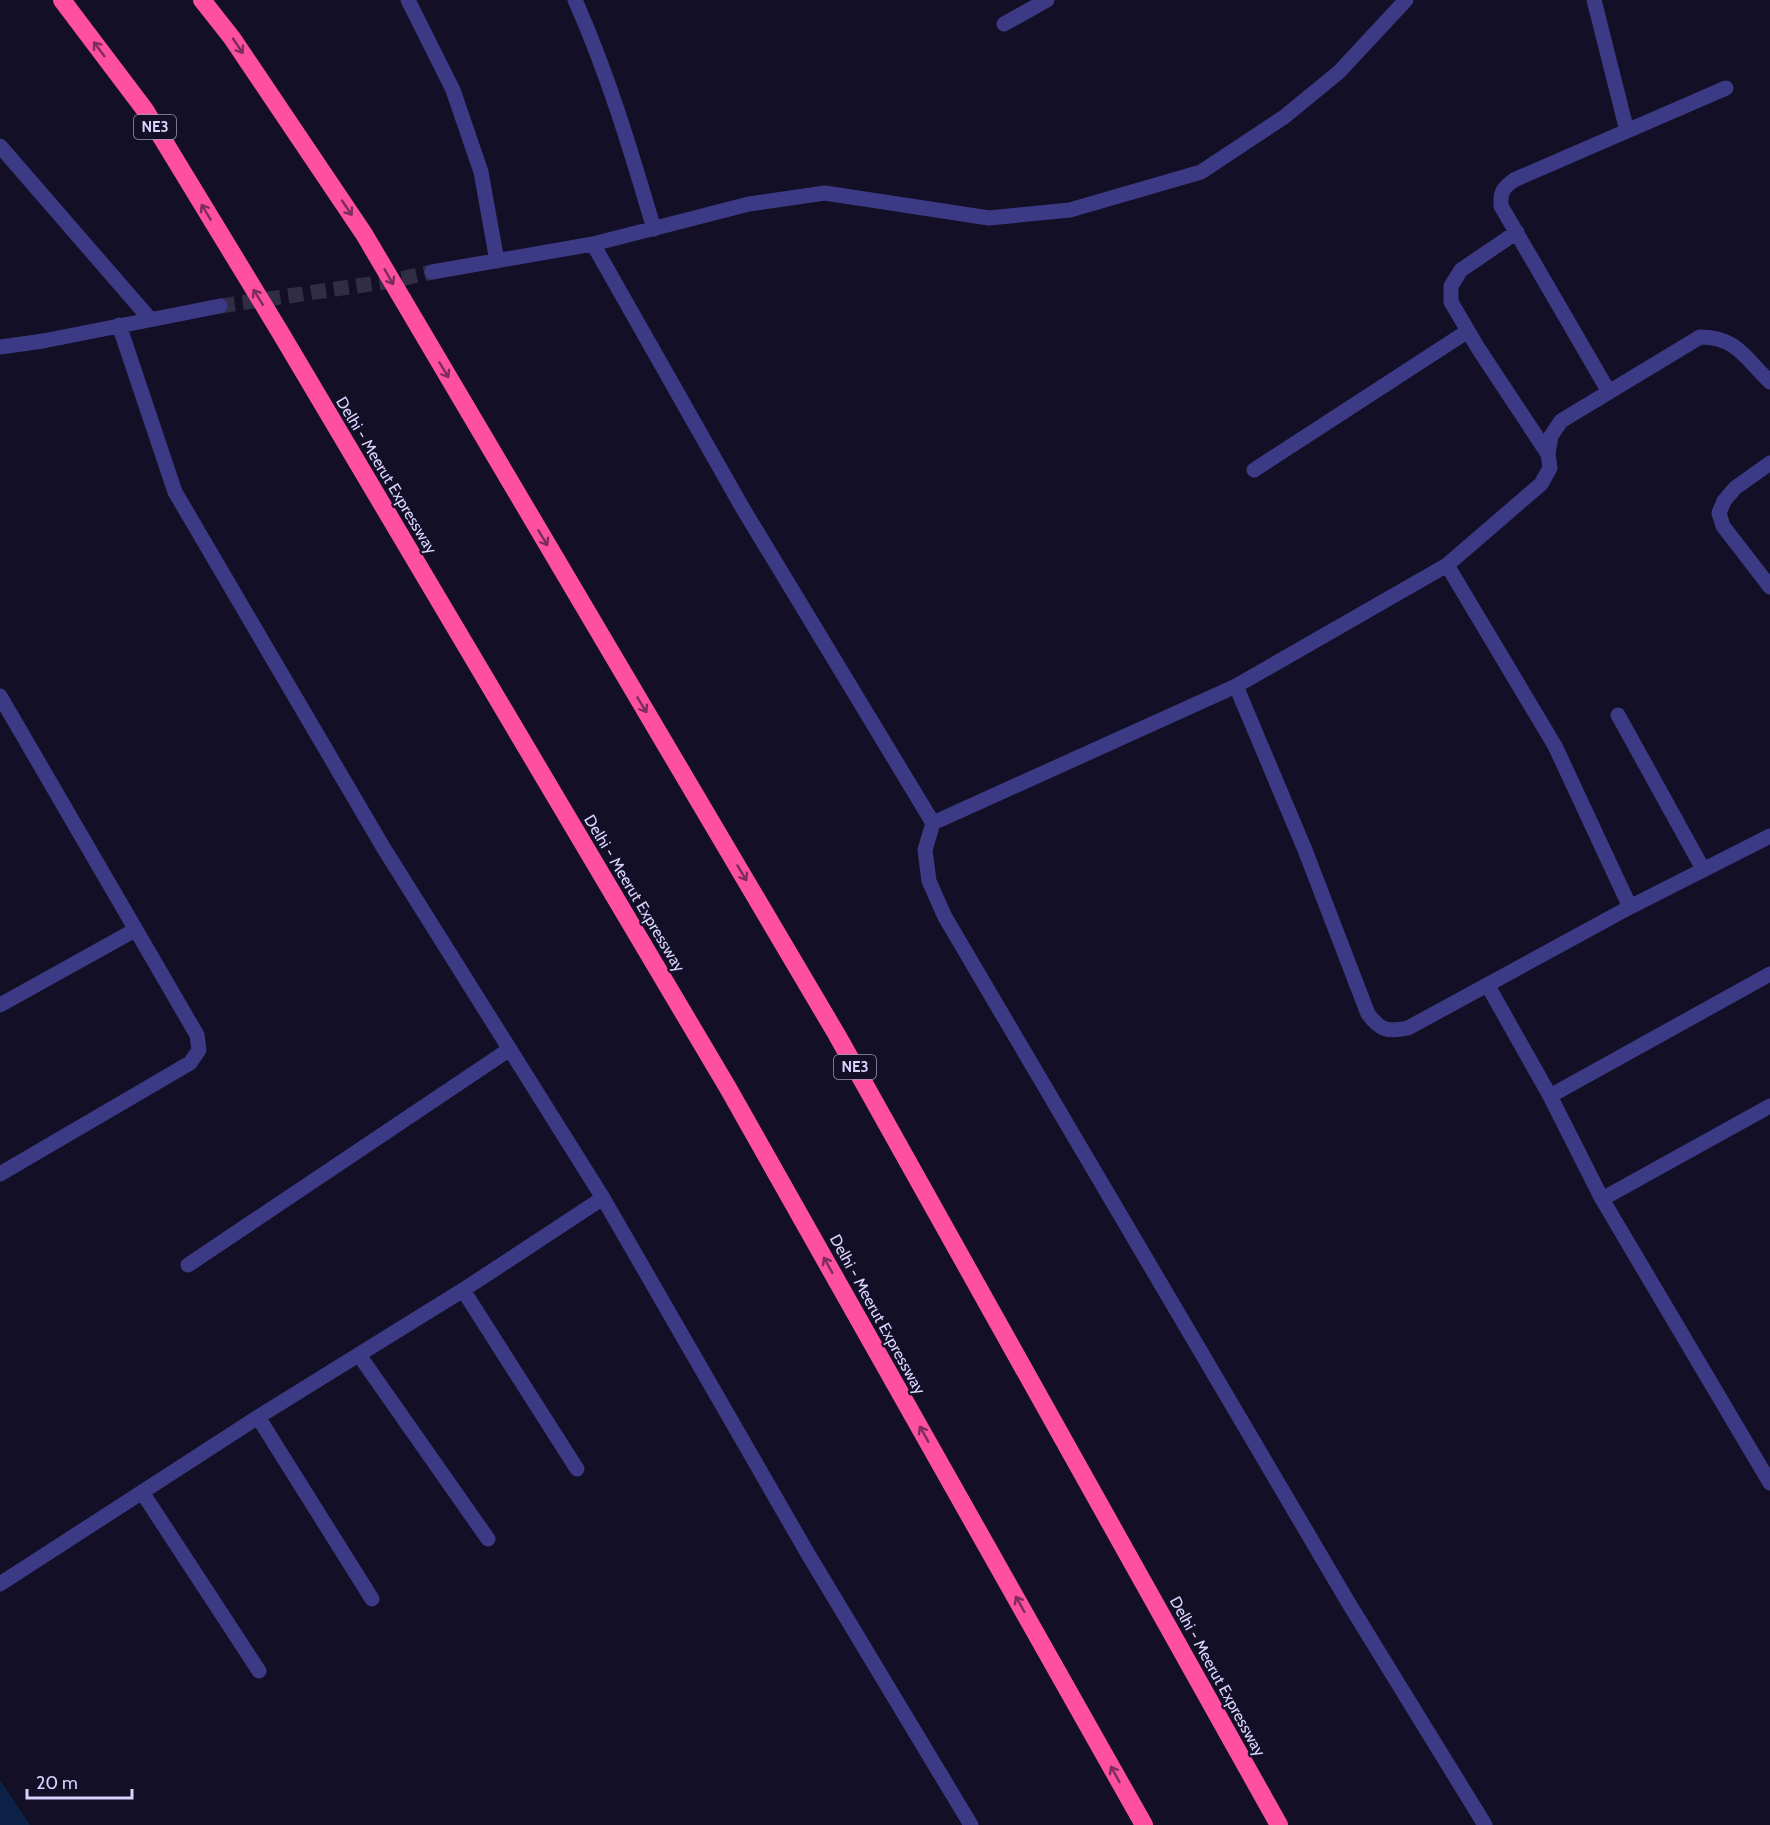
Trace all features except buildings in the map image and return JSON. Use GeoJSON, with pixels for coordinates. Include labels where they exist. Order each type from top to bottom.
{"type":"FeatureCollection","features":[{"type":"Feature","properties":{"kind":"highway","name":"Delhi - Meerut Expressway"},"geometry":{"type":"LineString","coordinates":[[62,0],[144,110],[280,332],[728,1088],[1144,1825]]}},
{"type":"Feature","properties":{"kind":"highway","name":"Delhi - Meerut Expressway"},"geometry":{"type":"LineString","coordinates":[[202,0],[232,38],[364,234],[831,1025],[1279,1825]]}},
{"type":"Feature","properties":{"kind":"street"},"geometry":{"type":"LineString","coordinates":[[408,0],[453,90],[481,172],[497,261]]}},
{"type":"Feature","properties":{"kind":"street"},"geometry":{"type":"LineString","coordinates":[[575,0],[622,121],[654,229]]}},
{"type":"Feature","properties":{"kind":"street"},"geometry":{"type":"LineString","coordinates":[[1004,24],[1047,0]]}},
{"type":"Feature","properties":{"kind":"street"},"geometry":{"type":"LineString","coordinates":[[1594,0],[1627,131]]}},
{"type":"Feature","properties":{"kind":"street"},"geometry":{"type":"LineString","coordinates":[[432,272],[593,244],[749,204],[825,193],[989,218],[1070,210],[1201,172],[1284,117],[1339,72],[1400,2]]}},
{"type":"Feature","properties":{"kind":"street"},"geometry":{"type":"LineString","coordinates":[[1609,392],[1501,206],[1500,194],[1504,186],[1514,180],[1726,88]]}},
{"type":"Feature","properties":{"kind":"street"},"geometry":{"type":"LineString","coordinates":[[0,146],[150,319]]}},
{"type":"Feature","properties":{"kind":"street"},"geometry":{"type":"LineString","coordinates":[[1517,232],[1461,270],[1451,285],[1451,302],[1548,454]]}},
{"type":"Feature","properties":{"kind":"street"},"geometry":{"type":"LineString","coordinates":[[593,244],[742,507],[933,823],[925,850],[926,861],[929,881],[945,917],[1348,1602],[1485,1825]]}},
{"type":"Feature","properties":{"kind":"street"},"geometry":{"type":"LineString","coordinates":[[0,347],[43,341],[220,306]]}},
{"type":"Feature","properties":{"kind":"street"},"geometry":{"type":"LineString","coordinates":[[119,325],[175,492],[383,847],[603,1198],[807,1554],[970,1825]]}},
{"type":"Feature","properties":{"kind":"street"},"geometry":{"type":"LineString","coordinates":[[1254,470],[1468,331]]}},
{"type":"Feature","properties":{"kind":"street"},"geometry":{"type":"LineString","coordinates":[[933,823],[1236,686],[1447,565],[1541,484],[1550,468],[1548,454],[1551,436],[1561,421],[1700,337],[1716,337],[1735,345],[1770,382]]}},
{"type":"Feature","properties":{"kind":"street"},"geometry":{"type":"LineString","coordinates":[[1770,463],[1735,488],[1724,501],[1719,513],[1723,526],[1770,587]]}},
{"type":"Feature","properties":{"kind":"street"},"geometry":{"type":"LineString","coordinates":[[1447,565],[1555,746],[1630,907]]}},
{"type":"Feature","properties":{"kind":"street"},"geometry":{"type":"LineString","coordinates":[[1236,686],[1305,850],[1368,1014],[1377,1026],[1392,1031],[1408,1028],[1630,907],[1770,836]]}},
{"type":"Feature","properties":{"kind":"street"},"geometry":{"type":"LineString","coordinates":[[0,696],[197,1035],[199,1050],[190,1063],[0,1174]]}},
{"type":"Feature","properties":{"kind":"street"},"geometry":{"type":"LineString","coordinates":[[1618,715],[1703,869]]}},
{"type":"Feature","properties":{"kind":"street"},"geometry":{"type":"LineString","coordinates":[[0,1005],[135,930]]}},
{"type":"Feature","properties":{"kind":"street"},"geometry":{"type":"LineString","coordinates":[[1550,1095],[1770,975]]}},
{"type":"Feature","properties":{"kind":"street"},"geometry":{"type":"LineString","coordinates":[[1488,986],[1550,1095],[1602,1199],[1770,1483]]}},
{"type":"Feature","properties":{"kind":"street"},"geometry":{"type":"LineString","coordinates":[[188,1265],[510,1049]]}},
{"type":"Feature","properties":{"kind":"street"},"geometry":{"type":"LineString","coordinates":[[1602,1199],[1770,1106]]}},
{"type":"Feature","properties":{"kind":"street"},"geometry":{"type":"LineString","coordinates":[[0,1584],[258,1417],[463,1290],[603,1198]]}},
{"type":"Feature","properties":{"kind":"street"},"geometry":{"type":"LineString","coordinates":[[463,1290],[577,1469]]}},
{"type":"Feature","properties":{"kind":"street"},"geometry":{"type":"LineString","coordinates":[[359,1355],[488,1539]]}},
{"type":"Feature","properties":{"kind":"street"},"geometry":{"type":"LineString","coordinates":[[258,1417],[372,1599]]}},
{"type":"Feature","properties":{"kind":"street"},"geometry":{"type":"LineString","coordinates":[[142,1492],[259,1671]]}},
{"type":"Feature","properties":{"kind":"water"},"geometry":{"type":"Polygon","coordinates":[[[0,1780],[30,1825],[0,1825],[0,1780]]]}},
{"type":"Feature","properties":{"kind":"tunnel"},"geometry":{"type":"LineString","coordinates":[[220,306],[391,281],[432,272]]}}]}
